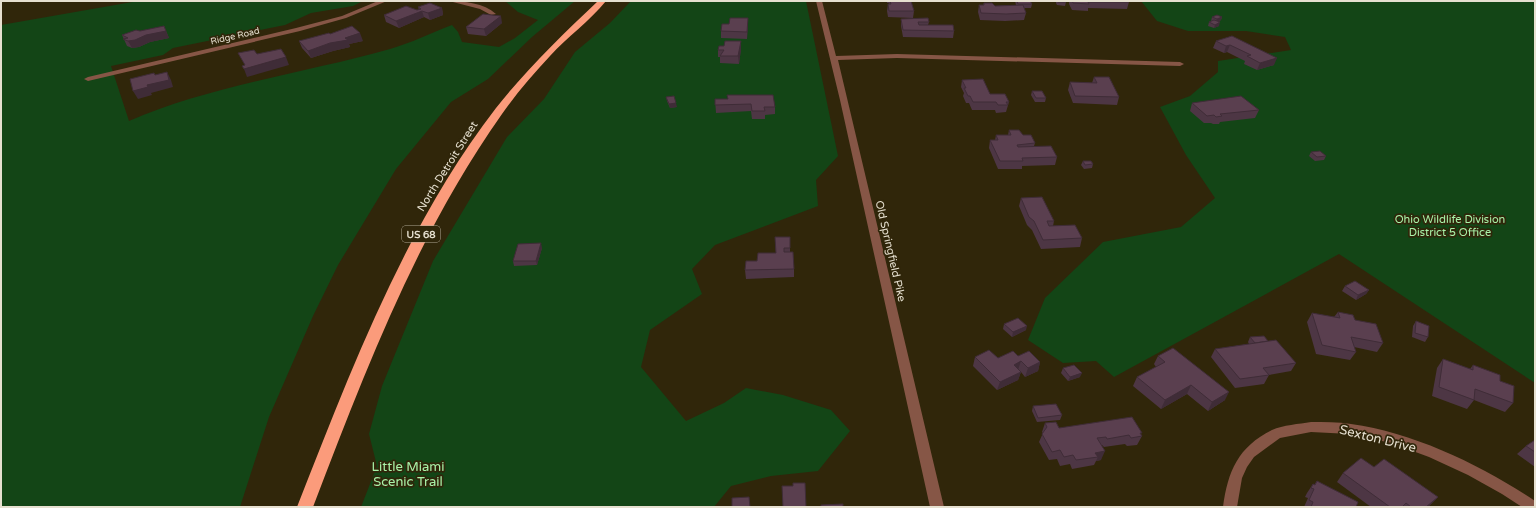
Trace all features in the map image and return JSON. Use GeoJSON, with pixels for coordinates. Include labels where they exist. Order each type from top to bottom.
{"type":"FeatureCollection","features":[{"type":"Feature","properties":{"kind":"highway","name":"North Detroit Street"},"geometry":{"type":"LineString","coordinates":[[304,507],[392,291],[435,207],[478,140],[511,95],[569,30],[602,1]]}},
{"type":"Feature","properties":{"kind":"street","name":"Ridge Road"},"geometry":{"type":"LineString","coordinates":[[88,79],[298,30],[344,17],[384,1]]}},
{"type":"Feature","properties":{"kind":"street"},"geometry":{"type":"LineString","coordinates":[[452,1],[482,8],[493,14]]}},
{"type":"Feature","properties":{"kind":"street","name":"Old Springfield Pike"},"geometry":{"type":"LineString","coordinates":[[819,1],[937,507]]}},
{"type":"Feature","properties":{"kind":"street"},"geometry":{"type":"LineString","coordinates":[[833,58],[897,56],[1180,64]]}},
{"type":"Feature","properties":{"kind":"street","name":"Sexton Drive"},"geometry":{"type":"LineString","coordinates":[[1230,507],[1232,493],[1239,470],[1248,454],[1262,442],[1278,433],[1299,427],[1325,426],[1353,429],[1392,438],[1426,449],[1494,482],[1533,507]]}},
{"type":"Feature","properties":{"kind":"green space"},"geometry":{"type":"Polygon","coordinates":[[[138,1],[363,1],[353,6],[311,13],[285,25],[173,48],[163,55],[111,66],[129,121],[192,98],[224,89],[358,58],[390,49],[452,25],[458,32],[462,42],[499,47],[515,38],[538,20],[518,12],[505,1],[575,1],[532,37],[488,79],[451,102],[396,169],[338,265],[313,316],[269,417],[240,507],[1,507],[1,25],[138,1]]]}},
{"type":"Feature","properties":{"kind":"green space","name":"Little Miami Scenic Trail"},"geometry":{"type":"Polygon","coordinates":[[[631,1],[806,1],[838,156],[816,180],[818,206],[715,245],[692,269],[702,294],[650,330],[641,367],[686,421],[724,403],[746,388],[783,395],[831,410],[850,431],[818,471],[771,476],[731,486],[714,507],[361,507],[377,466],[369,434],[382,386],[433,261],[507,137],[544,99],[575,52],[610,23],[631,1]]]}},
{"type":"Feature","properties":{"kind":"green space","name":"Ohio Wildlife Division District 5 Office"},"geometry":{"type":"Polygon","coordinates":[[[1141,1],[1535,1],[1535,383],[1339,254],[1114,377],[1096,361],[1063,363],[1028,340],[1045,298],[1103,242],[1181,227],[1215,198],[1186,155],[1160,107],[1190,96],[1218,72],[1218,61],[1291,50],[1285,37],[1246,31],[1188,31],[1157,21],[1141,1]]]}},
{"type":"Feature","properties":{"kind":"building"},"geometry":{"type":"Polygon","coordinates":[[[890,1],[911,1],[914,11],[889,11],[888,4],[891,4],[890,1]]]}},
{"type":"Feature","properties":{"kind":"building"},"geometry":{"type":"Polygon","coordinates":[[[1017,1],[1030,1],[1032,4],[1018,4],[1017,1]]]}},
{"type":"Feature","properties":{"kind":"building"},"geometry":{"type":"Polygon","coordinates":[[[1072,1],[1129,2],[1088,2],[1089,4],[1073,3],[1072,1]]]}},
{"type":"Feature","properties":{"kind":"building"},"geometry":{"type":"Polygon","coordinates":[[[430,3],[442,8],[428,13],[422,11],[396,21],[384,15],[406,6],[417,10],[421,9],[418,7],[430,3]]]}},
{"type":"Feature","properties":{"kind":"building"},"geometry":{"type":"Polygon","coordinates":[[[984,3],[992,3],[995,6],[1023,5],[1026,13],[981,13],[979,5],[984,5],[984,3]]]}},
{"type":"Feature","properties":{"kind":"building"},"geometry":{"type":"Polygon","coordinates":[[[483,14],[501,16],[484,29],[466,27],[483,14]]]}},
{"type":"Feature","properties":{"kind":"building"},"geometry":{"type":"Polygon","coordinates":[[[1217,15],[1222,17],[1217,19],[1212,17],[1217,15]]]}},
{"type":"Feature","properties":{"kind":"building"},"geometry":{"type":"Polygon","coordinates":[[[730,18],[748,18],[747,32],[721,31],[722,24],[729,24],[730,18]]]}},
{"type":"Feature","properties":{"kind":"building"},"geometry":{"type":"Polygon","coordinates":[[[928,18],[929,22],[918,22],[919,25],[953,25],[954,31],[903,30],[901,19],[928,18]]]}},
{"type":"Feature","properties":{"kind":"building"},"geometry":{"type":"Polygon","coordinates":[[[1214,20],[1220,22],[1215,25],[1209,22],[1214,20]]]}},
{"type":"Feature","properties":{"kind":"building"},"geometry":{"type":"Polygon","coordinates":[[[164,26],[166,31],[146,35],[135,40],[128,41],[123,39],[128,38],[122,35],[136,30],[140,31],[164,26]]]}},
{"type":"Feature","properties":{"kind":"building"},"geometry":{"type":"Polygon","coordinates":[[[352,26],[360,33],[345,38],[348,40],[330,43],[308,51],[299,41],[330,34],[352,26]]]}},
{"type":"Feature","properties":{"kind":"building"},"geometry":{"type":"Polygon","coordinates":[[[1232,36],[1277,58],[1260,63],[1247,56],[1251,55],[1230,45],[1226,46],[1216,41],[1232,36]]]}},
{"type":"Feature","properties":{"kind":"building"},"geometry":{"type":"Polygon","coordinates":[[[725,41],[741,41],[738,56],[720,56],[724,50],[718,50],[719,46],[724,46],[725,41]]]}},
{"type":"Feature","properties":{"kind":"building"},"geometry":{"type":"Polygon","coordinates":[[[281,49],[286,57],[244,69],[242,66],[245,65],[238,53],[254,50],[257,54],[281,49]]]}},
{"type":"Feature","properties":{"kind":"building"},"geometry":{"type":"Polygon","coordinates":[[[167,72],[169,80],[147,85],[148,87],[133,91],[130,79],[154,73],[155,75],[167,72]]]}},
{"type":"Feature","properties":{"kind":"building"},"geometry":{"type":"Polygon","coordinates":[[[1094,77],[1109,77],[1119,97],[1075,96],[1070,82],[1097,83],[1094,77]]]}},
{"type":"Feature","properties":{"kind":"building"},"geometry":{"type":"Polygon","coordinates":[[[983,79],[990,94],[1005,94],[1009,102],[1006,102],[1008,105],[998,105],[996,102],[973,102],[964,88],[966,88],[962,80],[983,79]]]}},
{"type":"Feature","properties":{"kind":"building"},"geometry":{"type":"Polygon","coordinates":[[[1032,91],[1042,91],[1046,98],[1036,98],[1032,91]]]}},
{"type":"Feature","properties":{"kind":"building"},"geometry":{"type":"Polygon","coordinates":[[[727,95],[773,95],[775,107],[764,107],[765,111],[752,111],[751,104],[715,105],[715,99],[728,99],[727,95]]]}},
{"type":"Feature","properties":{"kind":"building"},"geometry":{"type":"Polygon","coordinates":[[[674,96],[676,103],[669,104],[666,97],[674,96]]]}},
{"type":"Feature","properties":{"kind":"building"},"geometry":{"type":"Polygon","coordinates":[[[1241,96],[1259,110],[1220,114],[1222,116],[1216,117],[1214,115],[1207,116],[1192,103],[1241,96]]]}},
{"type":"Feature","properties":{"kind":"building"},"geometry":{"type":"Polygon","coordinates":[[[1009,130],[1019,130],[1023,135],[1031,135],[1035,143],[1017,145],[1018,147],[1051,146],[1057,157],[1022,158],[1023,161],[1000,161],[990,140],[998,140],[996,135],[1011,135],[1009,130]]]}},
{"type":"Feature","properties":{"kind":"building"},"geometry":{"type":"Polygon","coordinates":[[[1320,151],[1326,156],[1317,157],[1311,152],[1320,151]]]}},
{"type":"Feature","properties":{"kind":"building"},"geometry":{"type":"Polygon","coordinates":[[[1083,161],[1091,161],[1093,164],[1085,165],[1083,161]]]}},
{"type":"Feature","properties":{"kind":"building"},"geometry":{"type":"Polygon","coordinates":[[[1042,197],[1054,221],[1047,221],[1049,226],[1075,225],[1082,238],[1043,240],[1034,221],[1029,217],[1021,198],[1042,197]]]}},
{"type":"Feature","properties":{"kind":"building"},"geometry":{"type":"Polygon","coordinates":[[[775,237],[790,237],[790,248],[784,248],[784,252],[793,252],[794,269],[745,270],[746,261],[757,261],[758,253],[776,253],[775,237]]]}},
{"type":"Feature","properties":{"kind":"building"},"geometry":{"type":"Polygon","coordinates":[[[541,243],[536,261],[513,261],[518,244],[541,243]]]}},
{"type":"Feature","properties":{"kind":"building"},"geometry":{"type":"Polygon","coordinates":[[[1355,281],[1369,290],[1358,295],[1345,286],[1355,281]]]}},
{"type":"Feature","properties":{"kind":"building"},"geometry":{"type":"Polygon","coordinates":[[[1338,312],[1353,315],[1355,320],[1376,324],[1383,343],[1351,337],[1356,352],[1322,345],[1312,313],[1340,318],[1338,312]]]}},
{"type":"Feature","properties":{"kind":"building"},"geometry":{"type":"Polygon","coordinates":[[[1018,318],[1027,326],[1013,332],[1004,324],[1018,318]]]}},
{"type":"Feature","properties":{"kind":"building"},"geometry":{"type":"Polygon","coordinates":[[[1416,321],[1429,326],[1428,337],[1415,333],[1416,321]]]}},
{"type":"Feature","properties":{"kind":"building"},"geometry":{"type":"Polygon","coordinates":[[[1264,336],[1268,341],[1255,343],[1250,337],[1264,336]]]}},
{"type":"Feature","properties":{"kind":"building"},"geometry":{"type":"Polygon","coordinates":[[[1276,340],[1296,363],[1263,368],[1269,375],[1240,379],[1215,349],[1276,340]]]}},
{"type":"Feature","properties":{"kind":"building"},"geometry":{"type":"Polygon","coordinates":[[[1173,348],[1229,392],[1212,402],[1191,385],[1165,400],[1137,377],[1165,362],[1158,356],[1173,348]]]}},
{"type":"Feature","properties":{"kind":"building"},"geometry":{"type":"Polygon","coordinates":[[[989,350],[998,358],[1013,351],[1018,356],[1029,351],[1040,362],[1028,368],[1021,361],[1014,365],[1021,372],[1000,382],[975,357],[989,350]]]}},
{"type":"Feature","properties":{"kind":"building"},"geometry":{"type":"Polygon","coordinates":[[[1443,359],[1473,370],[1473,365],[1500,375],[1500,381],[1514,386],[1513,403],[1475,389],[1474,400],[1439,387],[1443,359]]]}},
{"type":"Feature","properties":{"kind":"building"},"geometry":{"type":"Polygon","coordinates":[[[1074,365],[1082,373],[1070,377],[1063,368],[1074,365]]]}},
{"type":"Feature","properties":{"kind":"building"},"geometry":{"type":"Polygon","coordinates":[[[1056,404],[1062,415],[1038,418],[1033,406],[1056,404]]]}},
{"type":"Feature","properties":{"kind":"building"},"geometry":{"type":"Polygon","coordinates":[[[1132,417],[1142,433],[1140,433],[1142,436],[1131,438],[1129,435],[1107,439],[1106,437],[1097,438],[1105,451],[1095,453],[1098,457],[1076,460],[1073,455],[1064,457],[1060,450],[1052,452],[1042,434],[1047,427],[1045,423],[1056,422],[1059,428],[1132,417]]]}},
{"type":"Feature","properties":{"kind":"building"},"geometry":{"type":"Polygon","coordinates":[[[1535,440],[1535,452],[1526,446],[1535,440]]]}},
{"type":"Feature","properties":{"kind":"building"},"geometry":{"type":"Polygon","coordinates":[[[1361,458],[1374,467],[1384,459],[1438,497],[1426,507],[1411,507],[1406,503],[1402,507],[1390,507],[1343,473],[1361,458]]]}},
{"type":"Feature","properties":{"kind":"building"},"geometry":{"type":"Polygon","coordinates":[[[1317,481],[1358,502],[1356,507],[1311,507],[1313,502],[1309,500],[1314,489],[1311,488],[1317,481]]]}},
{"type":"Feature","properties":{"kind":"building"},"geometry":{"type":"Polygon","coordinates":[[[793,483],[805,483],[806,507],[783,507],[782,486],[793,486],[793,483]]]}},
{"type":"Feature","properties":{"kind":"building"},"geometry":{"type":"Polygon","coordinates":[[[749,497],[750,507],[732,507],[732,498],[749,497]]]}},
{"type":"Feature","properties":{"kind":"building"},"geometry":{"type":"Polygon","coordinates":[[[843,504],[843,507],[821,507],[821,505],[843,504]]]}}]}
